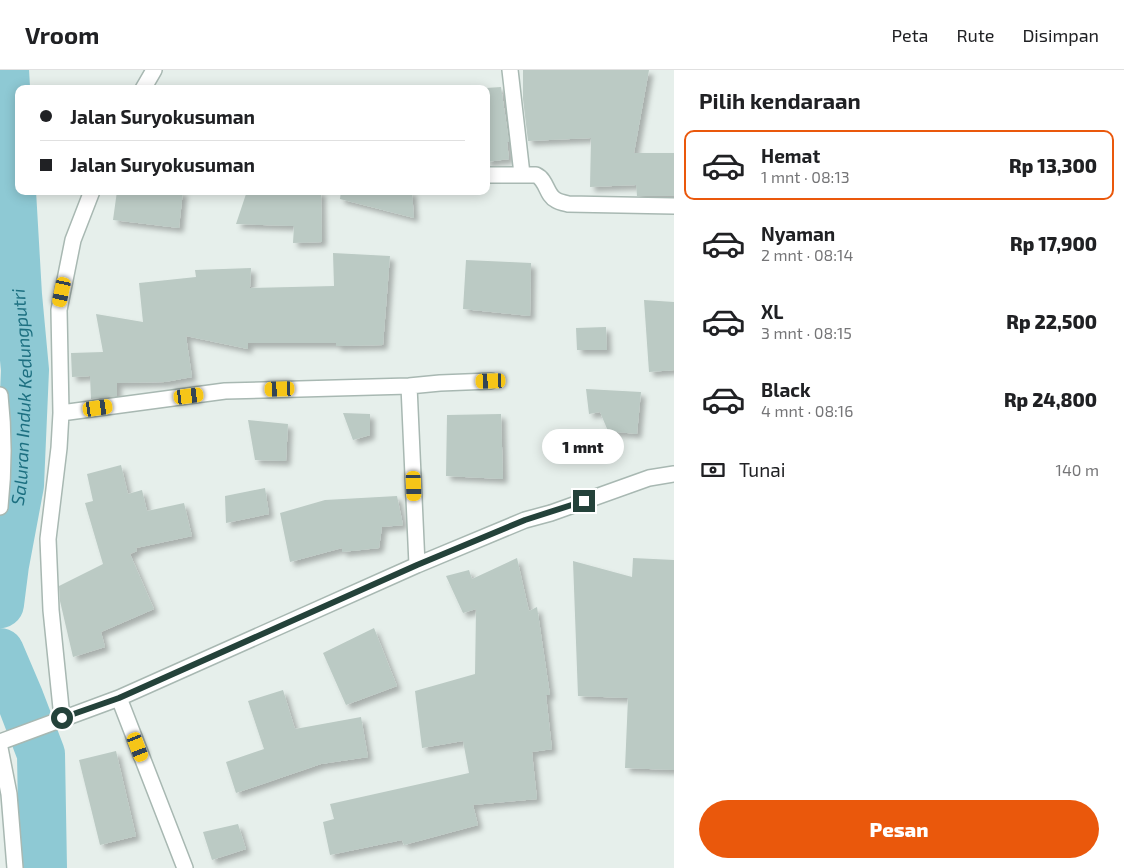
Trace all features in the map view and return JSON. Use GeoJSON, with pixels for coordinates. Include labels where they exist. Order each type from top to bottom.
{"type":"FeatureCollection","features":[{"type":"Feature","properties":{"kind":"street"},"geometry":{"type":"LineString","coordinates":[[145,85],[154,70]]}},
{"type":"Feature","properties":{"kind":"street"},"geometry":{"type":"LineString","coordinates":[[510,70],[522,174]]}},
{"type":"Feature","properties":{"kind":"street"},"geometry":{"type":"LineString","coordinates":[[490,174],[536,174],[542,178],[555,200],[568,204],[674,206]]}},
{"type":"Feature","properties":{"kind":"street"},"geometry":{"type":"LineString","coordinates":[[62,718],[51,610],[48,539],[59,448],[61,413],[58,310],[73,240],[90,195]]}},
{"type":"Feature","properties":{"kind":"street"},"geometry":{"type":"LineString","coordinates":[[61,413],[225,391],[409,386],[491,381]]}},
{"type":"Feature","properties":{"kind":"street"},"geometry":{"type":"LineString","coordinates":[[409,386],[417,565]]}},
{"type":"Feature","properties":{"kind":"street"},"geometry":{"type":"LineString","coordinates":[[0,394],[2,489],[0,507]]}},
{"type":"Feature","properties":{"kind":"street"},"geometry":{"type":"LineString","coordinates":[[7,740],[119,698],[417,565],[525,520],[551,513],[649,478],[674,474]]}},
{"type":"Feature","properties":{"kind":"street"},"geometry":{"type":"LineString","coordinates":[[119,698],[185,868]]}},
{"type":"Feature","properties":{"kind":"street"},"geometry":{"type":"LineString","coordinates":[[0,748],[9,794],[15,868]]}},
{"type":"Feature","properties":{"kind":"building"},"geometry":{"type":"Polygon","coordinates":[[[523,70],[649,70],[634,153],[674,153],[674,196],[637,196],[636,185],[590,187],[591,138],[528,141],[523,99],[523,70]]]}},
{"type":"Feature","properties":{"kind":"building"},"geometry":{"type":"Polygon","coordinates":[[[501,87],[509,142],[507,142],[509,159],[490,161],[490,88],[501,87]]]}},
{"type":"Feature","properties":{"kind":"building"},"geometry":{"type":"Polygon","coordinates":[[[116,195],[183,195],[179,228],[113,220],[116,195]]]}},
{"type":"Feature","properties":{"kind":"building"},"geometry":{"type":"Polygon","coordinates":[[[246,195],[321,195],[322,242],[293,243],[294,226],[236,224],[246,195]]]}},
{"type":"Feature","properties":{"kind":"building"},"geometry":{"type":"Polygon","coordinates":[[[340,195],[412,195],[414,218],[340,199],[340,195]]]}},
{"type":"Feature","properties":{"kind":"building"},"geometry":{"type":"Polygon","coordinates":[[[333,253],[390,256],[383,345],[336,346],[336,343],[248,343],[248,349],[186,336],[192,377],[165,382],[117,383],[117,396],[91,399],[90,376],[72,377],[71,353],[103,352],[96,314],[143,322],[139,283],[196,277],[195,270],[251,268],[250,288],[334,286],[333,253]]]}},
{"type":"Feature","properties":{"kind":"building"},"geometry":{"type":"Polygon","coordinates":[[[466,260],[531,263],[530,316],[463,309],[466,260]]]}},
{"type":"Feature","properties":{"kind":"building"},"geometry":{"type":"Polygon","coordinates":[[[644,300],[674,302],[674,370],[649,372],[644,300]]]}},
{"type":"Feature","properties":{"kind":"building"},"geometry":{"type":"Polygon","coordinates":[[[606,327],[607,350],[577,350],[576,328],[606,327]]]}},
{"type":"Feature","properties":{"kind":"building"},"geometry":{"type":"Polygon","coordinates":[[[586,389],[641,392],[637,434],[608,431],[600,412],[589,414],[586,389]]]}},
{"type":"Feature","properties":{"kind":"building"},"geometry":{"type":"Polygon","coordinates":[[[343,413],[370,414],[370,435],[353,440],[343,413]]]}},
{"type":"Feature","properties":{"kind":"building"},"geometry":{"type":"Polygon","coordinates":[[[501,414],[503,479],[446,476],[447,415],[501,414]]]}},
{"type":"Feature","properties":{"kind":"building"},"geometry":{"type":"Polygon","coordinates":[[[248,420],[288,424],[286,461],[255,460],[248,420]]]}},
{"type":"Feature","properties":{"kind":"building"},"geometry":{"type":"Polygon","coordinates":[[[121,465],[128,494],[142,490],[147,511],[184,503],[192,536],[136,548],[137,551],[130,554],[154,609],[101,632],[105,647],[73,657],[60,601],[59,586],[103,564],[85,503],[93,501],[87,474],[121,465]]]}},
{"type":"Feature","properties":{"kind":"building"},"geometry":{"type":"Polygon","coordinates":[[[265,488],[269,514],[226,523],[225,496],[265,488]]]}},
{"type":"Feature","properties":{"kind":"building"},"geometry":{"type":"Polygon","coordinates":[[[397,496],[403,525],[382,527],[379,548],[342,552],[342,548],[290,562],[280,513],[325,500],[397,496]]]}},
{"type":"Feature","properties":{"kind":"building"},"geometry":{"type":"Polygon","coordinates":[[[517,558],[529,611],[537,607],[550,695],[546,695],[552,749],[532,752],[537,799],[473,805],[478,825],[404,845],[402,840],[330,855],[323,822],[334,819],[330,804],[469,773],[463,741],[422,748],[415,691],[475,674],[476,609],[463,613],[446,576],[469,570],[472,579],[517,558]]]}},
{"type":"Feature","properties":{"kind":"building"},"geometry":{"type":"Polygon","coordinates":[[[633,558],[674,560],[674,770],[625,768],[628,698],[578,696],[573,561],[632,577],[633,558]]]}},
{"type":"Feature","properties":{"kind":"building"},"geometry":{"type":"Polygon","coordinates":[[[374,628],[397,686],[346,705],[323,653],[374,628]]]}},
{"type":"Feature","properties":{"kind":"building"},"geometry":{"type":"Polygon","coordinates":[[[283,690],[295,729],[361,717],[368,757],[321,764],[236,793],[226,762],[264,749],[248,701],[283,690]]]}},
{"type":"Feature","properties":{"kind":"building"},"geometry":{"type":"Polygon","coordinates":[[[116,751],[136,836],[100,845],[79,760],[116,751]]]}},
{"type":"Feature","properties":{"kind":"building"},"geometry":{"type":"Polygon","coordinates":[[[238,824],[246,849],[212,860],[203,832],[238,824]]]}},
{"type":"Feature","properties":{"kind":"waterway","name":"Saluran Induk Kedungputri"},"geometry":{"type":"LineString","coordinates":[[0,604],[5,565],[20,485],[25,370],[18,295],[5,70]]}},
{"type":"Feature","properties":{"kind":"waterway","name":"Saluran Induk Kedungputri"},"geometry":{"type":"LineString","coordinates":[[0,652],[41,754],[43,868]]}},
{"type":"Feature","properties":{"kind":"route"},"geometry":{"type":"LineString","coordinates":[[62,718],[119,698],[417,565],[525,520],[584,501]]}}]}
